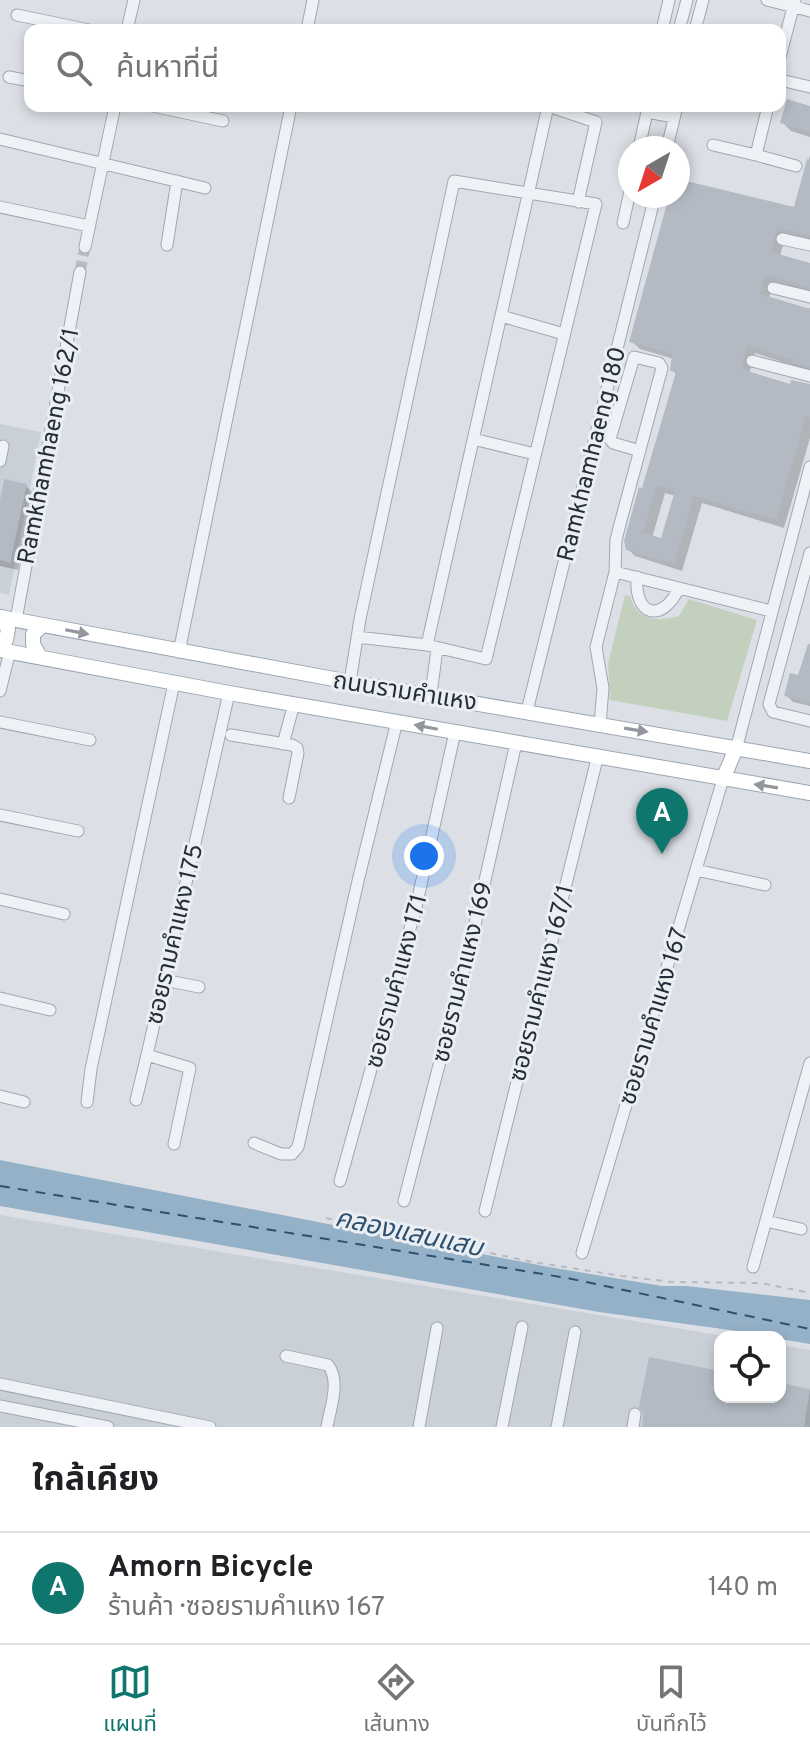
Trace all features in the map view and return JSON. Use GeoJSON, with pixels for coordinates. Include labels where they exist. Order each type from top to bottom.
{"type":"FeatureCollection","features":[{"type":"Feature","properties":{"kind":"main road","name":"ถนนรามคำแหง"},"geometry":{"type":"LineString","coordinates":[[6,618],[179,652],[810,761]]}},
{"type":"Feature","properties":{"kind":"main road"},"geometry":{"type":"LineString","coordinates":[[3,648],[8,629],[6,618]]}},
{"type":"Feature","properties":{"kind":"main road"},"geometry":{"type":"LineString","coordinates":[[40,657],[33,644],[33,634],[43,625]]}},
{"type":"Feature","properties":{"kind":"main road","name":"ถนนรามคำแหง"},"geometry":{"type":"LineString","coordinates":[[3,648],[229,693],[810,793]]}},
{"type":"Feature","properties":{"kind":"main road"},"geometry":{"type":"LineString","coordinates":[[723,779],[737,746]]}},
{"type":"Feature","properties":{"kind":"street"},"geometry":{"type":"LineString","coordinates":[[128,24],[134,0]]}},
{"type":"Feature","properties":{"kind":"street"},"geometry":{"type":"LineString","coordinates":[[308,24],[313,0]]}},
{"type":"Feature","properties":{"kind":"street"},"geometry":{"type":"LineString","coordinates":[[663,24],[669,0]]}},
{"type":"Feature","properties":{"kind":"street"},"geometry":{"type":"LineString","coordinates":[[681,24],[687,0]]}},
{"type":"Feature","properties":{"kind":"street"},"geometry":{"type":"LineString","coordinates":[[697,24],[703,0]]}},
{"type":"Feature","properties":{"kind":"street"},"geometry":{"type":"LineString","coordinates":[[767,0],[794,3],[810,11]]}},
{"type":"Feature","properties":{"kind":"street"},"geometry":{"type":"LineString","coordinates":[[786,34],[794,3]]}},
{"type":"Feature","properties":{"kind":"street"},"geometry":{"type":"LineString","coordinates":[[17,15],[60,24]]}},
{"type":"Feature","properties":{"kind":"street"},"geometry":{"type":"LineString","coordinates":[[9,77],[24,80]]}},
{"type":"Feature","properties":{"kind":"street"},"geometry":{"type":"LineString","coordinates":[[786,81],[810,87]]}},
{"type":"Feature","properties":{"kind":"street"},"geometry":{"type":"LineString","coordinates":[[85,247],[114,112]]}},
{"type":"Feature","properties":{"kind":"street"},"geometry":{"type":"LineString","coordinates":[[181,112],[223,121]]}},
{"type":"Feature","properties":{"kind":"street"},"geometry":{"type":"LineString","coordinates":[[179,652],[290,112]]}},
{"type":"Feature","properties":{"kind":"street"},"geometry":{"type":"LineString","coordinates":[[431,694],[432,647],[473,439],[547,112]]}},
{"type":"Feature","properties":{"kind":"street"},"geometry":{"type":"LineString","coordinates":[[566,112],[596,122],[578,202]]}},
{"type":"Feature","properties":{"kind":"street"},"geometry":{"type":"LineString","coordinates":[[644,136],[653,112]]}},
{"type":"Feature","properties":{"kind":"street"},"geometry":{"type":"LineString","coordinates":[[670,136],[676,112]]}},
{"type":"Feature","properties":{"kind":"street"},"geometry":{"type":"LineString","coordinates":[[756,155],[767,112]]}},
{"type":"Feature","properties":{"kind":"street"},"geometry":{"type":"LineString","coordinates":[[0,139],[205,188]]}},
{"type":"Feature","properties":{"kind":"street"},"geometry":{"type":"LineString","coordinates":[[713,145],[796,166]]}},
{"type":"Feature","properties":{"kind":"street"},"geometry":{"type":"LineString","coordinates":[[167,245],[177,181]]}},
{"type":"Feature","properties":{"kind":"street"},"geometry":{"type":"LineString","coordinates":[[350,682],[357,637],[454,181],[596,204],[486,659],[432,647],[357,637]]}},
{"type":"Feature","properties":{"kind":"street"},"geometry":{"type":"LineString","coordinates":[[0,207],[89,226]]}},
{"type":"Feature","properties":{"kind":"street"},"geometry":{"type":"LineString","coordinates":[[623,223],[626,208]]}},
{"type":"Feature","properties":{"kind":"street","name":"Ramkhamhaeng 180"},"geometry":{"type":"LineString","coordinates":[[527,711],[652,208]]}},
{"type":"Feature","properties":{"kind":"street"},"geometry":{"type":"LineString","coordinates":[[782,239],[810,245]]}},
{"type":"Feature","properties":{"kind":"street","name":"Ramkhamhaeng 162/1"},"geometry":{"type":"LineString","coordinates":[[6,618],[80,272]]}},
{"type":"Feature","properties":{"kind":"street"},"geometry":{"type":"LineString","coordinates":[[773,288],[810,297]]}},
{"type":"Feature","properties":{"kind":"street"},"geometry":{"type":"LineString","coordinates":[[501,316],[564,334]]}},
{"type":"Feature","properties":{"kind":"street"},"geometry":{"type":"LineString","coordinates":[[600,725],[603,688],[596,647],[615,572],[616,540],[640,451],[662,368],[659,363],[634,357],[610,439],[613,443],[640,451]]}},
{"type":"Feature","properties":{"kind":"street"},"geometry":{"type":"LineString","coordinates":[[752,361],[810,376]]}},
{"type":"Feature","properties":{"kind":"street"},"geometry":{"type":"LineString","coordinates":[[473,439],[535,454]]}},
{"type":"Feature","properties":{"kind":"street"},"geometry":{"type":"LineString","coordinates":[[0,461],[3,446]]}},
{"type":"Feature","properties":{"kind":"street"},"geometry":{"type":"LineString","coordinates":[[737,746],[810,467]]}},
{"type":"Feature","properties":{"kind":"street"},"geometry":{"type":"LineString","coordinates":[[810,553],[769,704],[773,712],[810,721]]}},
{"type":"Feature","properties":{"kind":"street"},"geometry":{"type":"LineString","coordinates":[[615,572],[771,611]]}},
{"type":"Feature","properties":{"kind":"street"},"geometry":{"type":"LineString","coordinates":[[637,577],[638,598],[644,607],[651,610],[658,611],[669,605],[679,588]]}},
{"type":"Feature","properties":{"kind":"street"},"geometry":{"type":"LineString","coordinates":[[776,590],[797,596]]}},
{"type":"Feature","properties":{"kind":"street"},"geometry":{"type":"LineString","coordinates":[[0,691],[3,648]]}},
{"type":"Feature","properties":{"kind":"street"},"geometry":{"type":"LineString","coordinates":[[87,1102],[91,1069],[174,683]]}},
{"type":"Feature","properties":{"kind":"street","name":"ซอยรามคำแหง 175"},"geometry":{"type":"LineString","coordinates":[[174,1144],[190,1068],[147,1055],[229,693]]}},
{"type":"Feature","properties":{"kind":"street"},"geometry":{"type":"LineString","coordinates":[[283,744],[294,704]]}},
{"type":"Feature","properties":{"kind":"street"},"geometry":{"type":"LineString","coordinates":[[254,1143],[281,1154],[292,1154],[298,1147],[397,721]]}},
{"type":"Feature","properties":{"kind":"street"},"geometry":{"type":"LineString","coordinates":[[0,722],[90,740]]}},
{"type":"Feature","properties":{"kind":"street","name":"ซอยรามคำแหง 171"},"geometry":{"type":"LineString","coordinates":[[340,1181],[416,907],[455,732]]}},
{"type":"Feature","properties":{"kind":"street"},"geometry":{"type":"LineString","coordinates":[[231,735],[297,748],[289,798]]}},
{"type":"Feature","properties":{"kind":"street","name":"ซอยรามคำแหง 169"},"geometry":{"type":"LineString","coordinates":[[404,1201],[474,929],[516,743]]}},
{"type":"Feature","properties":{"kind":"street","name":"ซอยรามคำแหง 167/1"},"geometry":{"type":"LineString","coordinates":[[485,1211],[598,755]]}},
{"type":"Feature","properties":{"kind":"street","name":"ซอยรามคำแหง 167"},"geometry":{"type":"LineString","coordinates":[[582,1253],[723,779]]}},
{"type":"Feature","properties":{"kind":"street"},"geometry":{"type":"LineString","coordinates":[[0,815],[78,831]]}},
{"type":"Feature","properties":{"kind":"street"},"geometry":{"type":"LineString","coordinates":[[696,870],[765,885]]}},
{"type":"Feature","properties":{"kind":"street"},"geometry":{"type":"LineString","coordinates":[[0,899],[64,914]]}},
{"type":"Feature","properties":{"kind":"street"},"geometry":{"type":"LineString","coordinates":[[164,980],[199,987]]}},
{"type":"Feature","properties":{"kind":"street"},"geometry":{"type":"LineString","coordinates":[[0,998],[50,1010]]}},
{"type":"Feature","properties":{"kind":"street"},"geometry":{"type":"LineString","coordinates":[[136,1100],[147,1055]]}},
{"type":"Feature","properties":{"kind":"street"},"geometry":{"type":"LineString","coordinates":[[753,1267],[810,1063]]}},
{"type":"Feature","properties":{"kind":"street"},"geometry":{"type":"LineString","coordinates":[[0,1096],[24,1102]]}},
{"type":"Feature","properties":{"kind":"street"},"geometry":{"type":"LineString","coordinates":[[766,1221],[801,1229]]}},
{"type":"Feature","properties":{"kind":"street"},"geometry":{"type":"LineString","coordinates":[[502,1427],[522,1327]]}},
{"type":"Feature","properties":{"kind":"street"},"geometry":{"type":"LineString","coordinates":[[419,1427],[437,1328]]}},
{"type":"Feature","properties":{"kind":"street"},"geometry":{"type":"LineString","coordinates":[[557,1427],[575,1332]]}},
{"type":"Feature","properties":{"kind":"street"},"geometry":{"type":"LineString","coordinates":[[286,1356],[328,1365],[333,1372],[335,1382],[327,1427]]}},
{"type":"Feature","properties":{"kind":"street"},"geometry":{"type":"LineString","coordinates":[[0,1384],[210,1427]]}},
{"type":"Feature","properties":{"kind":"street"},"geometry":{"type":"LineString","coordinates":[[0,1406],[108,1427]]}},
{"type":"Feature","properties":{"kind":"path"},"geometry":{"type":"LineString","coordinates":[[326,1218],[533,1262],[622,1276],[672,1282],[761,1283],[810,1293]]}},
{"type":"Feature","properties":{"kind":"shaded area"},"geometry":{"type":"Polygon","coordinates":[[[0,424],[41,432],[9,595],[0,593],[0,424]]]}},
{"type":"Feature","properties":{"kind":"shaded area"},"geometry":{"type":"Polygon","coordinates":[[[0,1215],[714,1334],[714,1403],[786,1403],[786,1346],[810,1350],[810,1427],[0,1427],[0,1215]]]}},
{"type":"Feature","properties":{"kind":"green space"},"geometry":{"type":"Polygon","coordinates":[[[625,595],[630,596],[638,611],[649,618],[679,616],[689,599],[757,620],[727,721],[610,700],[608,664],[625,595]]]}},
{"type":"Feature","properties":{"kind":"water"},"geometry":{"type":"Polygon","coordinates":[[[0,1160],[549,1267],[662,1286],[810,1300],[810,1344],[786,1340],[786,1331],[737,1331],[599,1312],[0,1206],[0,1160]]]}},
{"type":"Feature","properties":{"kind":"building"},"geometry":{"type":"Polygon","coordinates":[[[787,99],[810,106],[810,132],[780,123],[783,112],[786,112],[787,99]]]}},
{"type":"Feature","properties":{"kind":"building"},"geometry":{"type":"Polygon","coordinates":[[[807,159],[810,160],[810,236],[778,228],[771,252],[810,263],[810,288],[765,275],[760,294],[810,309],[810,367],[747,346],[741,369],[790,384],[791,380],[810,384],[810,417],[806,416],[776,520],[694,496],[674,564],[626,550],[624,541],[676,372],[670,371],[672,354],[629,342],[666,208],[690,208],[690,182],[794,207],[807,159]],[[657,485],[643,533],[661,538],[675,491],[657,485]]]}},
{"type":"Feature","properties":{"kind":"building"},"geometry":{"type":"Polygon","coordinates":[[[4,479],[27,484],[10,563],[0,560],[0,500],[4,479]]]}},
{"type":"Feature","properties":{"kind":"building"},"geometry":{"type":"Polygon","coordinates":[[[808,644],[810,703],[784,696],[790,673],[798,675],[808,644]]]}},
{"type":"Feature","properties":{"kind":"building"},"geometry":{"type":"Polygon","coordinates":[[[649,1357],[714,1370],[714,1403],[786,1403],[786,1384],[810,1389],[804,1427],[642,1427],[643,1414],[639,1407],[649,1357]]]}},
{"type":"Feature","properties":{"kind":"ferry route"},"geometry":{"type":"LineString","coordinates":[[0,1186],[567,1278],[810,1329]]}},
{"type":"Feature","properties":{"kind":"tunnel"},"geometry":{"type":"LineString","coordinates":[[80,272],[85,247]]}},
{"type":"Feature","properties":{"kind":"place","name":"Amorn Bicycle"},"geometry":{"type":"Point","coordinates":[662,854]}},
{"type":"Feature","properties":{"kind":"water label","name":"คลองแสนแสบ"},"geometry":{"type":"Point","coordinates":[409,1232]}}]}
